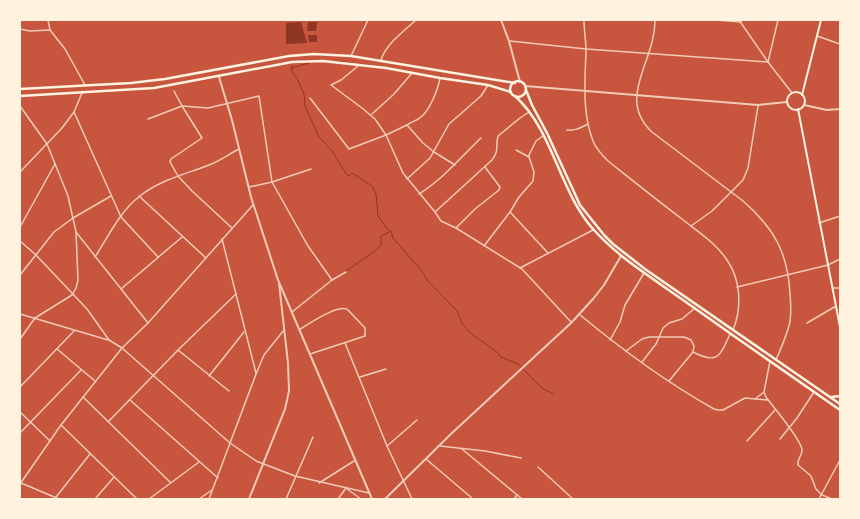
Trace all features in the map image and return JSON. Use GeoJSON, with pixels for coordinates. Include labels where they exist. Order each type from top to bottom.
{"type":"FeatureCollection","features":[{"type":"Feature","properties":{"kind":"highway"},"geometry":{"type":"LineString","coordinates":[[20,89],[131,82],[179,77],[289,56],[328,54],[381,60],[515,83],[520,82],[525,86],[532,105],[547,133],[580,204],[595,225],[613,244],[829,397],[840,407]]}},
{"type":"Feature","properties":{"kind":"highway"},"geometry":{"type":"LineString","coordinates":[[20,96],[154,88],[219,77],[292,62],[323,61],[360,64],[488,85],[511,92],[529,112],[543,136],[573,201],[593,229],[610,247],[644,273],[814,392],[840,407]]}},
{"type":"Feature","properties":{"kind":"highway"},"geometry":{"type":"LineString","coordinates":[[511,92],[511,88],[515,83]]}},
{"type":"Feature","properties":{"kind":"highway"},"geometry":{"type":"LineString","coordinates":[[515,96],[522,96],[526,90]]}},
{"type":"Feature","properties":{"kind":"highway"},"geometry":{"type":"LineString","coordinates":[[829,397],[840,396]]}},
{"type":"Feature","properties":{"kind":"main road"},"geometry":{"type":"LineString","coordinates":[[802,95],[797,92],[792,93],[787,98],[787,102],[790,107],[798,109],[804,105],[802,95],[821,20]]}},
{"type":"Feature","properties":{"kind":"main road"},"geometry":{"type":"LineString","coordinates":[[798,109],[840,327]]}},
{"type":"Feature","properties":{"kind":"street"},"geometry":{"type":"LineString","coordinates":[[48,20],[50,30],[65,49],[85,85]]}},
{"type":"Feature","properties":{"kind":"street"},"geometry":{"type":"LineString","coordinates":[[351,56],[368,20]]}},
{"type":"Feature","properties":{"kind":"street"},"geometry":{"type":"LineString","coordinates":[[381,60],[386,50],[396,38],[416,20]]}},
{"type":"Feature","properties":{"kind":"street"},"geometry":{"type":"LineString","coordinates":[[501,20],[509,41],[520,82]]}},
{"type":"Feature","properties":{"kind":"street"},"geometry":{"type":"LineString","coordinates":[[584,20],[586,49],[585,90],[588,124],[597,148],[608,161],[691,226],[716,247],[726,258],[734,274],[739,296],[738,316],[733,330]]}},
{"type":"Feature","properties":{"kind":"street"},"geometry":{"type":"LineString","coordinates":[[655,20],[652,42],[638,84],[638,113],[647,128],[747,205],[765,222],[772,232],[782,253],[789,275],[791,308],[790,323],[776,360]]}},
{"type":"Feature","properties":{"kind":"street"},"geometry":{"type":"LineString","coordinates":[[716,20],[740,21],[768,62],[792,93]]}},
{"type":"Feature","properties":{"kind":"street"},"geometry":{"type":"LineString","coordinates":[[768,62],[778,20]]}},
{"type":"Feature","properties":{"kind":"street"},"geometry":{"type":"LineString","coordinates":[[20,29],[30,31],[50,30]]}},
{"type":"Feature","properties":{"kind":"street"},"geometry":{"type":"LineString","coordinates":[[817,36],[840,44]]}},
{"type":"Feature","properties":{"kind":"street"},"geometry":{"type":"LineString","coordinates":[[509,41],[586,49],[768,62]]}},
{"type":"Feature","properties":{"kind":"street"},"geometry":{"type":"LineString","coordinates":[[360,64],[341,80],[331,85],[372,115],[386,135],[397,164],[419,194],[441,221],[456,228],[520,268],[533,280],[571,323]]}},
{"type":"Feature","properties":{"kind":"street"},"geometry":{"type":"LineString","coordinates":[[372,115],[394,94],[412,73]]}},
{"type":"Feature","properties":{"kind":"street"},"geometry":{"type":"LineString","coordinates":[[219,77],[253,205],[278,280],[354,461],[372,499]]}},
{"type":"Feature","properties":{"kind":"street"},"geometry":{"type":"LineString","coordinates":[[310,98],[349,149],[386,135],[407,125],[411,121],[420,118],[426,112],[437,90],[440,78]]}},
{"type":"Feature","properties":{"kind":"street"},"geometry":{"type":"LineString","coordinates":[[407,179],[419,169],[434,152],[449,124],[481,96],[488,85]]}},
{"type":"Feature","properties":{"kind":"street"},"geometry":{"type":"LineString","coordinates":[[525,86],[758,105],[787,102]]}},
{"type":"Feature","properties":{"kind":"street"},"geometry":{"type":"LineString","coordinates":[[174,91],[202,138],[171,159],[170,162],[178,176],[192,191],[232,228]]}},
{"type":"Feature","properties":{"kind":"street"},"geometry":{"type":"LineString","coordinates":[[20,172],[62,128],[74,112],[82,93]]}},
{"type":"Feature","properties":{"kind":"street"},"geometry":{"type":"LineString","coordinates":[[148,119],[182,106],[208,108],[257,96],[260,97],[272,182],[308,246],[332,280]]}},
{"type":"Feature","properties":{"kind":"street"},"geometry":{"type":"LineString","coordinates":[[691,226],[712,210],[744,180],[758,105]]}},
{"type":"Feature","properties":{"kind":"street"},"geometry":{"type":"LineString","coordinates":[[804,105],[827,110],[840,109]]}},
{"type":"Feature","properties":{"kind":"street"},"geometry":{"type":"LineString","coordinates":[[20,106],[47,144],[68,196],[76,232],[78,280],[72,295],[35,318],[20,339]]}},
{"type":"Feature","properties":{"kind":"street"},"geometry":{"type":"LineString","coordinates":[[74,112],[121,218],[158,257]]}},
{"type":"Feature","properties":{"kind":"street"},"geometry":{"type":"LineString","coordinates":[[435,212],[485,167],[495,155],[498,136],[529,112]]}},
{"type":"Feature","properties":{"kind":"street"},"geometry":{"type":"LineString","coordinates":[[567,130],[577,130],[588,124]]}},
{"type":"Feature","properties":{"kind":"street"},"geometry":{"type":"LineString","coordinates":[[407,125],[419,139],[434,152],[455,165]]}},
{"type":"Feature","properties":{"kind":"street"},"geometry":{"type":"LineString","coordinates":[[484,246],[510,212],[519,197],[533,182],[534,172],[529,157],[536,141],[543,136]]}},
{"type":"Feature","properties":{"kind":"street"},"geometry":{"type":"LineString","coordinates":[[419,194],[455,165],[481,138]]}},
{"type":"Feature","properties":{"kind":"street"},"geometry":{"type":"LineString","coordinates":[[95,257],[126,209],[139,196],[154,186],[210,165],[239,149]]}},
{"type":"Feature","properties":{"kind":"street"},"geometry":{"type":"LineString","coordinates":[[516,150],[529,157]]}},
{"type":"Feature","properties":{"kind":"street"},"geometry":{"type":"LineString","coordinates":[[20,226],[55,164]]}},
{"type":"Feature","properties":{"kind":"street"},"geometry":{"type":"LineString","coordinates":[[456,228],[475,209],[499,190],[500,187],[485,167]]}},
{"type":"Feature","properties":{"kind":"street"},"geometry":{"type":"LineString","coordinates":[[249,187],[272,182],[311,169]]}},
{"type":"Feature","properties":{"kind":"street"},"geometry":{"type":"LineString","coordinates":[[20,275],[54,232],[73,218],[111,196]]}},
{"type":"Feature","properties":{"kind":"street"},"geometry":{"type":"LineString","coordinates":[[139,196],[206,258]]}},
{"type":"Feature","properties":{"kind":"street"},"geometry":{"type":"LineString","coordinates":[[59,499],[20,483],[61,425],[122,348],[148,323],[253,205]]}},
{"type":"Feature","properties":{"kind":"street"},"geometry":{"type":"LineString","coordinates":[[510,212],[548,253]]}},
{"type":"Feature","properties":{"kind":"street"},"geometry":{"type":"LineString","coordinates":[[820,223],[840,216]]}},
{"type":"Feature","properties":{"kind":"street"},"geometry":{"type":"LineString","coordinates":[[520,268],[593,229]]}},
{"type":"Feature","properties":{"kind":"street"},"geometry":{"type":"LineString","coordinates":[[76,232],[148,323]]}},
{"type":"Feature","properties":{"kind":"street"},"geometry":{"type":"LineString","coordinates":[[121,289],[182,236]]}},
{"type":"Feature","properties":{"kind":"street"},"geometry":{"type":"LineString","coordinates":[[222,239],[256,374]]}},
{"type":"Feature","properties":{"kind":"street"},"geometry":{"type":"LineString","coordinates":[[20,241],[36,255],[93,318],[109,340]]}},
{"type":"Feature","properties":{"kind":"street"},"geometry":{"type":"LineString","coordinates":[[385,499],[529,360],[571,323],[604,285],[621,256]]}},
{"type":"Feature","properties":{"kind":"street"},"geometry":{"type":"LineString","coordinates":[[737,287],[828,265],[840,259]]}},
{"type":"Feature","properties":{"kind":"street"},"geometry":{"type":"LineString","coordinates":[[292,312],[332,280],[346,272]]}},
{"type":"Feature","properties":{"kind":"street"},"geometry":{"type":"LineString","coordinates":[[610,340],[620,322],[624,305],[644,273]]}},
{"type":"Feature","properties":{"kind":"street"},"geometry":{"type":"LineString","coordinates":[[249,499],[285,410],[289,391],[288,363],[278,280]]}},
{"type":"Feature","properties":{"kind":"street"},"geometry":{"type":"LineString","coordinates":[[833,288],[840,288]]}},
{"type":"Feature","properties":{"kind":"street"},"geometry":{"type":"LineString","coordinates":[[108,422],[178,350],[236,294]]}},
{"type":"Feature","properties":{"kind":"street"},"geometry":{"type":"LineString","coordinates":[[807,323],[836,306]]}},
{"type":"Feature","properties":{"kind":"street"},"geometry":{"type":"LineString","coordinates":[[300,330],[327,314],[342,308],[346,308],[364,328],[365,336],[310,354]]}},
{"type":"Feature","properties":{"kind":"street"},"geometry":{"type":"LineString","coordinates":[[642,362],[652,350],[663,328],[669,323],[682,318],[695,308]]}},
{"type":"Feature","properties":{"kind":"street"},"geometry":{"type":"LineString","coordinates":[[20,314],[109,340],[122,348],[230,443],[263,464],[319,483],[369,493]]}},
{"type":"Feature","properties":{"kind":"street"},"geometry":{"type":"LineString","coordinates":[[579,314],[610,340],[669,381],[695,398],[718,410],[723,410],[745,398],[768,400]]}},
{"type":"Feature","properties":{"kind":"street"},"geometry":{"type":"LineString","coordinates":[[210,499],[256,374],[264,356],[284,330]]}},
{"type":"Feature","properties":{"kind":"street"},"geometry":{"type":"LineString","coordinates":[[20,387],[74,331]]}},
{"type":"Feature","properties":{"kind":"street"},"geometry":{"type":"LineString","coordinates":[[209,376],[245,331]]}},
{"type":"Feature","properties":{"kind":"street"},"geometry":{"type":"LineString","coordinates":[[693,352],[712,359],[721,352],[731,333]]}},
{"type":"Feature","properties":{"kind":"street"},"geometry":{"type":"LineString","coordinates":[[626,351],[642,339],[649,337],[687,338],[693,343],[693,352],[669,381]]}},
{"type":"Feature","properties":{"kind":"street"},"geometry":{"type":"LineString","coordinates":[[345,343],[387,446],[412,499]]}},
{"type":"Feature","properties":{"kind":"street"},"geometry":{"type":"LineString","coordinates":[[57,349],[95,381]]}},
{"type":"Feature","properties":{"kind":"street"},"geometry":{"type":"LineString","coordinates":[[178,350],[229,391]]}},
{"type":"Feature","properties":{"kind":"street"},"geometry":{"type":"LineString","coordinates":[[770,361],[764,392],[775,410],[789,427],[801,448],[802,451],[798,459],[798,465],[811,476],[814,487],[822,495],[832,499]]}},
{"type":"Feature","properties":{"kind":"street"},"geometry":{"type":"LineString","coordinates":[[360,377],[386,369]]}},
{"type":"Feature","properties":{"kind":"street"},"geometry":{"type":"LineString","coordinates":[[20,433],[81,370]]}},
{"type":"Feature","properties":{"kind":"street"},"geometry":{"type":"LineString","coordinates":[[755,399],[764,392]]}},
{"type":"Feature","properties":{"kind":"street"},"geometry":{"type":"LineString","coordinates":[[780,439],[797,418],[814,392]]}},
{"type":"Feature","properties":{"kind":"street"},"geometry":{"type":"LineString","coordinates":[[83,397],[170,483]]}},
{"type":"Feature","properties":{"kind":"street"},"geometry":{"type":"LineString","coordinates":[[130,400],[218,478]]}},
{"type":"Feature","properties":{"kind":"street"},"geometry":{"type":"LineString","coordinates":[[747,441],[775,410]]}},
{"type":"Feature","properties":{"kind":"street"},"geometry":{"type":"LineString","coordinates":[[20,412],[50,441]]}},
{"type":"Feature","properties":{"kind":"street"},"geometry":{"type":"LineString","coordinates":[[387,446],[417,420]]}},
{"type":"Feature","properties":{"kind":"street"},"geometry":{"type":"LineString","coordinates":[[61,425],[137,499]]}},
{"type":"Feature","properties":{"kind":"street"},"geometry":{"type":"LineString","coordinates":[[286,499],[313,437]]}},
{"type":"Feature","properties":{"kind":"street"},"geometry":{"type":"LineString","coordinates":[[439,446],[521,458]]}},
{"type":"Feature","properties":{"kind":"street"},"geometry":{"type":"LineString","coordinates":[[462,449],[522,499]]}},
{"type":"Feature","properties":{"kind":"street"},"geometry":{"type":"LineString","coordinates":[[56,497],[90,454]]}},
{"type":"Feature","properties":{"kind":"street"},"geometry":{"type":"LineString","coordinates":[[426,459],[473,499]]}},
{"type":"Feature","properties":{"kind":"street"},"geometry":{"type":"LineString","coordinates":[[818,499],[822,495],[840,460]]}},
{"type":"Feature","properties":{"kind":"street"},"geometry":{"type":"LineString","coordinates":[[319,483],[354,461]]}},
{"type":"Feature","properties":{"kind":"street"},"geometry":{"type":"LineString","coordinates":[[149,499],[199,462]]}},
{"type":"Feature","properties":{"kind":"street"},"geometry":{"type":"LineString","coordinates":[[538,467],[573,499]]}},
{"type":"Feature","properties":{"kind":"street"},"geometry":{"type":"LineString","coordinates":[[95,499],[114,477]]}},
{"type":"Feature","properties":{"kind":"street"},"geometry":{"type":"LineString","coordinates":[[338,499],[346,488]]}},
{"type":"Feature","properties":{"kind":"street"},"geometry":{"type":"LineString","coordinates":[[346,488],[361,499]]}},
{"type":"Feature","properties":{"kind":"street"},"geometry":{"type":"LineString","coordinates":[[199,499],[213,490]]}},
{"type":"Feature","properties":{"kind":"street"},"geometry":{"type":"LineString","coordinates":[[514,499],[517,495]]}},
{"type":"Feature","properties":{"kind":"shaded area"},"geometry":{"type":"Polygon","coordinates":[[[301,22],[307,43],[286,44],[286,23],[301,22]]]}},
{"type":"Feature","properties":{"kind":"shaded area"},"geometry":{"type":"Polygon","coordinates":[[[308,22],[317,22],[316,31],[307,31],[308,22]]]}},
{"type":"Feature","properties":{"kind":"shaded area"},"geometry":{"type":"Polygon","coordinates":[[[308,35],[317,35],[317,42],[309,42],[308,35]]]}},
{"type":"Feature","properties":{"kind":"waterway"},"geometry":{"type":"LineString","coordinates":[[335,61],[352,63]]}},
{"type":"Feature","properties":{"kind":"waterway"},"geometry":{"type":"LineString","coordinates":[[291,68],[309,63]]}},
{"type":"Feature","properties":{"kind":"waterway"},"geometry":{"type":"LineString","coordinates":[[358,64],[376,66]]}},
{"type":"Feature","properties":{"kind":"waterway"},"geometry":{"type":"LineString","coordinates":[[292,65],[292,72],[297,78],[304,94],[305,106],[319,137],[332,151],[347,175],[349,176],[352,173],[372,186],[376,194],[378,216],[388,230]]}},
{"type":"Feature","properties":{"kind":"waterway"},"geometry":{"type":"LineString","coordinates":[[346,271],[378,249],[381,245],[381,236],[391,231],[393,238],[421,270],[428,281],[457,311],[462,323],[469,332],[497,352],[501,357],[518,364],[542,388],[553,394]]}}]}
